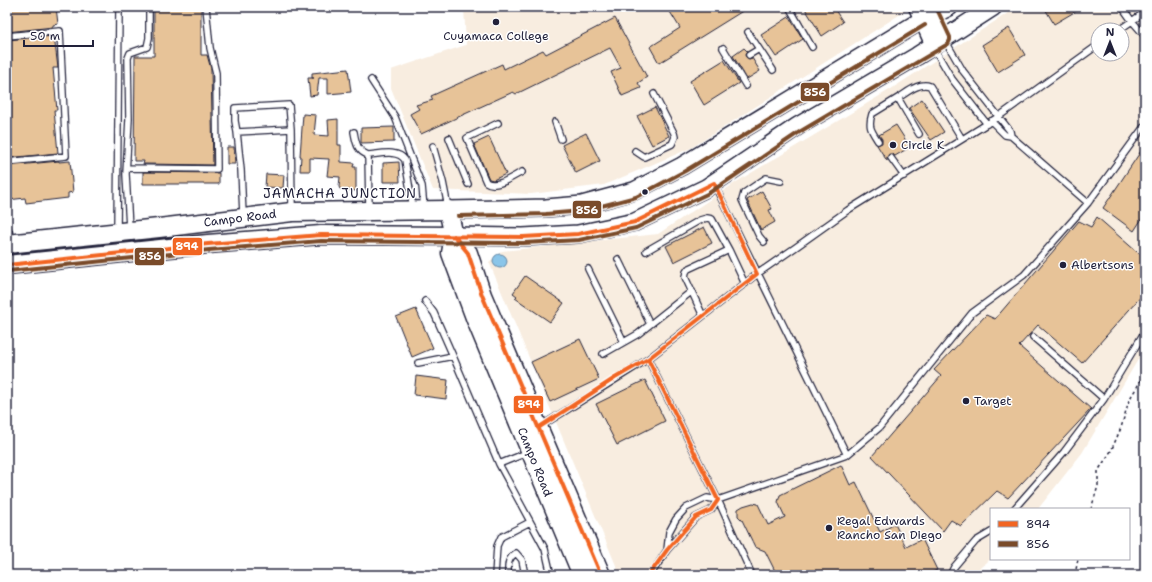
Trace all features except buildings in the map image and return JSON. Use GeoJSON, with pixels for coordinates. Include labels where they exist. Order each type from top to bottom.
{"type":"FeatureCollection","features":[{"type":"Feature","properties":{"kind":"highway","name":"Campo Road"},"geometry":{"type":"LineString","coordinates":[[9,236],[97,234],[292,212],[448,210],[454,236],[451,253],[476,320],[582,575]]}},
{"type":"Feature","properties":{"kind":"highway","name":"Campo Road"},"geometry":{"type":"LineString","coordinates":[[7,265],[208,244],[321,235],[454,236]]}},
{"type":"Feature","properties":{"kind":"highway","name":"Campo Road"},"geometry":{"type":"LineString","coordinates":[[454,236],[468,253],[482,295],[601,575]]}},
{"type":"Feature","properties":{"kind":"main road"},"geometry":{"type":"LineString","coordinates":[[448,210],[546,208],[582,205],[634,190],[682,166],[925,12],[949,7]]}},
{"type":"Feature","properties":{"kind":"main road"},"geometry":{"type":"LineString","coordinates":[[454,236],[523,237],[578,234],[635,222],[706,188],[798,126],[938,42],[993,7]]}},
{"type":"Feature","properties":{"kind":"street"},"geometry":{"type":"LineString","coordinates":[[925,12],[938,42]]}},
{"type":"Feature","properties":{"kind":"lane"},"geometry":{"type":"LineString","coordinates":[[119,7],[123,231]]}},
{"type":"Feature","properties":{"kind":"lane"},"geometry":{"type":"LineString","coordinates":[[123,231],[129,119],[128,58],[130,53],[147,47],[149,38],[149,7]]}},
{"type":"Feature","properties":{"kind":"lane"},"geometry":{"type":"LineString","coordinates":[[127,168],[217,169],[216,72],[210,48],[206,7]]}},
{"type":"Feature","properties":{"kind":"lane"},"geometry":{"type":"LineString","coordinates":[[788,7],[812,47]]}},
{"type":"Feature","properties":{"kind":"lane"},"geometry":{"type":"LineString","coordinates":[[1122,7],[1145,36]]}},
{"type":"Feature","properties":{"kind":"lane"},"geometry":{"type":"LineString","coordinates":[[1132,21],[1145,12]]}},
{"type":"Feature","properties":{"kind":"lane"},"geometry":{"type":"LineString","coordinates":[[7,36],[60,31],[66,156],[7,162]]}},
{"type":"Feature","properties":{"kind":"lane"},"geometry":{"type":"LineString","coordinates":[[748,32],[773,70]]}},
{"type":"Feature","properties":{"kind":"lane"},"geometry":{"type":"LineString","coordinates":[[938,42],[964,71],[1010,131],[1011,136]]}},
{"type":"Feature","properties":{"kind":"lane"},"geometry":{"type":"LineString","coordinates":[[938,42],[952,79],[989,122],[1005,135],[1011,136],[1088,203]]}},
{"type":"Feature","properties":{"kind":"lane"},"geometry":{"type":"LineString","coordinates":[[722,48],[735,63],[746,86]]}},
{"type":"Feature","properties":{"kind":"lane"},"geometry":{"type":"LineString","coordinates":[[749,55],[759,49]]}},
{"type":"Feature","properties":{"kind":"lane"},"geometry":{"type":"LineString","coordinates":[[538,428],[648,359],[757,274],[848,210],[998,117],[1090,51]]}},
{"type":"Feature","properties":{"kind":"lane"},"geometry":{"type":"LineString","coordinates":[[371,80],[395,117],[422,186],[419,210]]}},
{"type":"Feature","properties":{"kind":"lane"},"geometry":{"type":"LineString","coordinates":[[878,141],[871,130],[869,123],[872,114],[920,85],[930,86],[962,139]]}},
{"type":"Feature","properties":{"kind":"lane"},"geometry":{"type":"LineString","coordinates":[[635,151],[644,157],[672,144],[675,137],[654,94]]}},
{"type":"Feature","properties":{"kind":"lane"},"geometry":{"type":"LineString","coordinates":[[898,98],[919,134]]}},
{"type":"Feature","properties":{"kind":"lane"},"geometry":{"type":"LineString","coordinates":[[243,218],[241,170],[235,121],[235,108],[289,105],[291,129],[292,212]]}},
{"type":"Feature","properties":{"kind":"lane"},"geometry":{"type":"LineString","coordinates":[[555,122],[561,139]]}},
{"type":"Feature","properties":{"kind":"lane"},"geometry":{"type":"LineString","coordinates":[[498,123],[467,138],[486,182],[495,185],[522,172]]}},
{"type":"Feature","properties":{"kind":"lane"},"geometry":{"type":"LineString","coordinates":[[667,550],[670,532],[676,519],[686,508],[707,498],[718,500],[847,455],[878,428],[972,313],[1024,275],[1088,203],[1145,125]]}},
{"type":"Feature","properties":{"kind":"lane"},"geometry":{"type":"LineString","coordinates":[[237,132],[291,129]]}},
{"type":"Feature","properties":{"kind":"lane"},"geometry":{"type":"LineString","coordinates":[[354,132],[357,146],[368,155],[396,153],[403,156],[419,210]]}},
{"type":"Feature","properties":{"kind":"lane"},"geometry":{"type":"LineString","coordinates":[[449,138],[468,184]]}},
{"type":"Feature","properties":{"kind":"lane"},"geometry":{"type":"LineString","coordinates":[[433,146],[443,182],[448,210]]}},
{"type":"Feature","properties":{"kind":"lane"},"geometry":{"type":"LineString","coordinates":[[368,155],[369,211]]}},
{"type":"Feature","properties":{"kind":"lane"},"geometry":{"type":"LineString","coordinates":[[891,158],[904,176]]}},
{"type":"Feature","properties":{"kind":"lane"},"geometry":{"type":"LineString","coordinates":[[764,242],[759,236],[742,200],[744,192],[766,178],[781,181]]}},
{"type":"Feature","properties":{"kind":"lane"},"geometry":{"type":"LineString","coordinates":[[714,183],[757,274],[847,455]]}},
{"type":"Feature","properties":{"kind":"lane"},"geometry":{"type":"LineString","coordinates":[[646,252],[700,220],[707,218],[712,220],[729,250],[745,284]]}},
{"type":"Feature","properties":{"kind":"lane"},"geometry":{"type":"LineString","coordinates":[[704,316],[685,277],[686,272],[688,269],[729,250]]}},
{"type":"Feature","properties":{"kind":"lane"},"geometry":{"type":"LineString","coordinates":[[618,259],[650,324]]}},
{"type":"Feature","properties":{"kind":"lane"},"geometry":{"type":"LineString","coordinates":[[588,269],[624,342]]}},
{"type":"Feature","properties":{"kind":"lane"},"geometry":{"type":"LineString","coordinates":[[603,354],[638,334],[692,291]]}},
{"type":"Feature","properties":{"kind":"lane"},"geometry":{"type":"LineString","coordinates":[[425,301],[434,313],[499,464],[544,549],[552,575]]}},
{"type":"Feature","properties":{"kind":"lane"},"geometry":{"type":"LineString","coordinates":[[1015,508],[1064,452],[1104,399],[1145,331]]}},
{"type":"Feature","properties":{"kind":"lane"},"geometry":{"type":"LineString","coordinates":[[1033,337],[1104,399]]}},
{"type":"Feature","properties":{"kind":"lane"},"geometry":{"type":"LineString","coordinates":[[418,363],[453,356]]}},
{"type":"Feature","properties":{"kind":"lane"},"geometry":{"type":"LineString","coordinates":[[648,359],[718,500],[752,575]]}},
{"type":"Feature","properties":{"kind":"lane"},"geometry":{"type":"LineString","coordinates":[[499,464],[531,451]]}},
{"type":"Feature","properties":{"kind":"lane"},"geometry":{"type":"LineString","coordinates":[[649,575],[667,550],[696,517],[710,510],[718,500]]}},
{"type":"Feature","properties":{"kind":"lane"},"geometry":{"type":"LineString","coordinates":[[496,575],[497,546],[501,537],[530,522]]}},
{"type":"Feature","properties":{"kind":"lane"},"geometry":{"type":"LineString","coordinates":[[950,575],[976,541],[990,533]]}},
{"type":"Feature","properties":{"kind":"lane"},"geometry":{"type":"LineString","coordinates":[[508,575],[508,566],[511,557],[516,553],[522,560],[526,575]]}},
{"type":"Feature","properties":{"kind":"path"},"geometry":{"type":"LineString","coordinates":[[1091,508],[1098,486],[1098,471],[1111,451],[1119,434],[1129,400],[1145,374]]}},
{"type":"Feature","properties":{"kind":"path"},"geometry":{"type":"LineString","coordinates":[[1075,575],[1078,560]]}},
{"type":"Feature","properties":{"kind":"shaded area"},"geometry":{"type":"Polygon","coordinates":[[[464,7],[905,7],[907,10],[691,148],[604,185],[531,194],[433,190],[391,88],[391,70],[466,45],[464,7]]]}},
{"type":"Feature","properties":{"kind":"shaded area"},"geometry":{"type":"Polygon","coordinates":[[[1017,7],[1145,7],[1145,348],[1082,453],[1039,508],[990,508],[990,560],[971,575],[620,575],[489,262],[502,251],[658,234],[741,179],[891,89],[1017,7]]]}},
{"type":"Feature","properties":{"kind":"water"},"geometry":{"type":"Polygon","coordinates":[[[500,254],[505,256],[507,261],[505,266],[500,268],[495,266],[493,261],[495,256],[500,254]]]}},
{"type":"Feature","properties":{"kind":"transit line","name":"856"},"geometry":{"type":"LineString","coordinates":[[8,271],[209,250],[321,241],[523,243],[579,240],[636,228],[709,193],[801,131],[948,44],[950,37],[936,7]]}},
{"type":"Feature","properties":{"kind":"transit line","name":"856"},"geometry":{"type":"LineString","coordinates":[[458,216],[546,214],[582,211],[636,197],[685,171],[925,25]]}},
{"type":"Feature","properties":{"kind":"transit line","name":"894"},"geometry":{"type":"LineString","coordinates":[[7,265],[208,244],[321,235],[523,237],[578,234],[635,222],[714,183],[757,274],[648,359],[615,378],[538,428]]}},
{"type":"Feature","properties":{"kind":"transit line","name":"894"},"geometry":{"type":"LineString","coordinates":[[454,236],[468,253],[482,295],[601,575]]}},
{"type":"Feature","properties":{"kind":"transit line","name":"894"},"geometry":{"type":"LineString","coordinates":[[648,359],[718,500],[711,510],[696,517],[667,550],[649,575]]}},
{"type":"Feature","properties":{"kind":"place","name":"Cuyamaca College"},"geometry":{"type":"Point","coordinates":[496,22]}},
{"type":"Feature","properties":{"kind":"place","name":"Circle K"},"geometry":{"type":"Point","coordinates":[893,145]}},
{"type":"Feature","properties":{"kind":"place","name":"Albertsons"},"geometry":{"type":"Point","coordinates":[1063,265]}},
{"type":"Feature","properties":{"kind":"place","name":"Target"},"geometry":{"type":"Point","coordinates":[966,401]}},
{"type":"Feature","properties":{"kind":"place","name":"Regal Edwards Rancho San Diego"},"geometry":{"type":"Point","coordinates":[829,528]}},
{"type":"Feature","properties":{"kind":"district","name":"JAMACHA JUNCTION"},"geometry":{"type":"Point","coordinates":[340,193]}}]}
